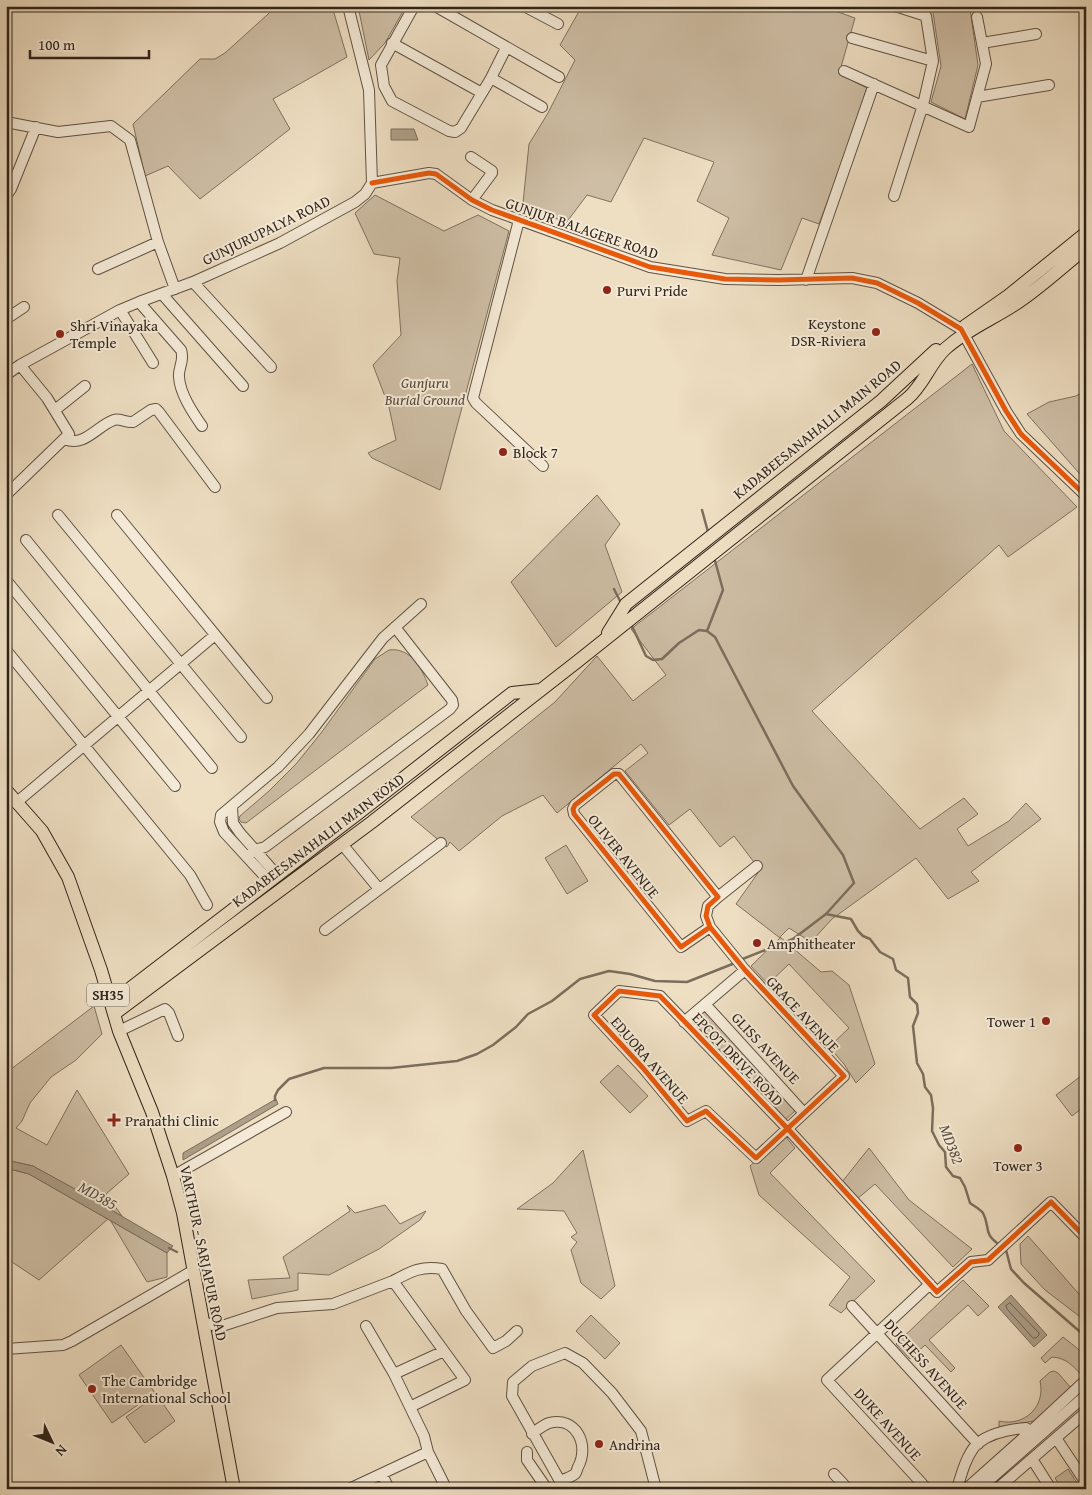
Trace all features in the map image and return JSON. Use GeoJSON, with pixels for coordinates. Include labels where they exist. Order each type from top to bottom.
{"type":"FeatureCollection","features":[{"type":"Feature","properties":{"kind":"main road","name":"KADABEESANAHALLI MAIN ROAD"},"geometry":{"type":"LineString","coordinates":[[113,1008],[342,844],[540,690],[908,398],[918,388],[940,354],[963,332],[1086,233]]}},
{"type":"Feature","properties":{"kind":"main road","name":"KADABEESANAHALLI MAIN ROAD"},"geometry":{"type":"LineString","coordinates":[[963,332],[1015,305],[1086,248]]}},
{"type":"Feature","properties":{"kind":"main road","name":"KADABEESANAHALLI MAIN ROAD"},"geometry":{"type":"LineString","coordinates":[[113,1008],[273,878],[512,693],[540,690]]}},
{"type":"Feature","properties":{"kind":"main road","name":"VARTHUR - SARJAPUR ROAD"},"geometry":{"type":"LineString","coordinates":[[6,790],[42,831],[68,877],[88,929],[119,1031],[152,1112],[173,1176],[194,1270],[234,1489]]}},
{"type":"Feature","properties":{"kind":"street"},"geometry":{"type":"LineString","coordinates":[[348,6],[369,90],[372,183]]}},
{"type":"Feature","properties":{"kind":"street"},"geometry":{"type":"LineString","coordinates":[[414,6],[381,65],[384,86],[392,101],[448,131],[456,132],[461,128],[491,78],[506,48]]}},
{"type":"Feature","properties":{"kind":"street"},"geometry":{"type":"LineString","coordinates":[[435,6],[559,77]]}},
{"type":"Feature","properties":{"kind":"street"},"geometry":{"type":"LineString","coordinates":[[524,6],[558,24]]}},
{"type":"Feature","properties":{"kind":"street"},"geometry":{"type":"LineString","coordinates":[[894,196],[923,105],[933,61],[926,16],[895,6]]}},
{"type":"Feature","properties":{"kind":"street"},"geometry":{"type":"LineString","coordinates":[[844,71],[969,127],[986,64],[977,17]]}},
{"type":"Feature","properties":{"kind":"street"},"geometry":{"type":"LineString","coordinates":[[982,43],[1036,34]]}},
{"type":"Feature","properties":{"kind":"street"},"geometry":{"type":"LineString","coordinates":[[852,38],[933,61]]}},
{"type":"Feature","properties":{"kind":"street"},"geometry":{"type":"LineString","coordinates":[[392,43],[482,93]]}},
{"type":"Feature","properties":{"kind":"street"},"geometry":{"type":"LineString","coordinates":[[491,78],[542,107]]}},
{"type":"Feature","properties":{"kind":"street"},"geometry":{"type":"LineString","coordinates":[[806,280],[874,84]]}},
{"type":"Feature","properties":{"kind":"street"},"geometry":{"type":"LineString","coordinates":[[977,97],[1049,85]]}},
{"type":"Feature","properties":{"kind":"street"},"geometry":{"type":"LineString","coordinates":[[369,90],[384,86]]}},
{"type":"Feature","properties":{"kind":"street"},"geometry":{"type":"LineString","coordinates":[[6,122],[58,132],[111,126],[130,140],[158,242],[175,289]]}},
{"type":"Feature","properties":{"kind":"street"},"geometry":{"type":"LineString","coordinates":[[6,196],[11,189],[36,128]]}},
{"type":"Feature","properties":{"kind":"street"},"geometry":{"type":"LineString","coordinates":[[471,157],[492,171],[472,200]]}},
{"type":"Feature","properties":{"kind":"street","name":"GUNJUR BALAGERE ROAD"},"geometry":{"type":"LineString","coordinates":[[372,183],[429,173],[436,174],[472,200],[492,210],[650,267],[726,279],[806,280],[852,278],[877,283],[918,303],[963,332],[1006,412],[1021,434],[1086,496]]}},
{"type":"Feature","properties":{"kind":"street","name":"GUNJURUPALYA ROAD"},"geometry":{"type":"LineString","coordinates":[[6,375],[20,364],[120,310],[193,282],[280,243],[355,202],[365,194],[372,183]]}},
{"type":"Feature","properties":{"kind":"street"},"geometry":{"type":"LineString","coordinates":[[519,220],[473,398],[543,466]]}},
{"type":"Feature","properties":{"kind":"street"},"geometry":{"type":"LineString","coordinates":[[98,269],[158,242]]}},
{"type":"Feature","properties":{"kind":"street"},"geometry":{"type":"LineString","coordinates":[[193,282],[271,367]]}},
{"type":"Feature","properties":{"kind":"street"},"geometry":{"type":"LineString","coordinates":[[162,294],[243,386]]}},
{"type":"Feature","properties":{"kind":"street"},"geometry":{"type":"LineString","coordinates":[[139,302],[181,350],[183,357],[179,378],[182,389],[193,413],[202,426]]}},
{"type":"Feature","properties":{"kind":"street"},"geometry":{"type":"LineString","coordinates":[[6,319],[24,307]]}},
{"type":"Feature","properties":{"kind":"street"},"geometry":{"type":"LineString","coordinates":[[120,310],[153,363]]}},
{"type":"Feature","properties":{"kind":"street"},"geometry":{"type":"LineString","coordinates":[[6,496],[69,434],[55,410],[20,364]]}},
{"type":"Feature","properties":{"kind":"street"},"geometry":{"type":"LineString","coordinates":[[55,410],[85,386]]}},
{"type":"Feature","properties":{"kind":"street"},"geometry":{"type":"LineString","coordinates":[[65,439],[76,441],[85,438],[112,420],[118,419],[133,422],[151,410],[156,409],[215,487]]}},
{"type":"Feature","properties":{"kind":"street"},"geometry":{"type":"LineString","coordinates":[[58,515],[241,737]]}},
{"type":"Feature","properties":{"kind":"street"},"geometry":{"type":"LineString","coordinates":[[117,515],[267,698]]}},
{"type":"Feature","properties":{"kind":"street"},"geometry":{"type":"LineString","coordinates":[[26,540],[212,768]]}},
{"type":"Feature","properties":{"kind":"street"},"geometry":{"type":"LineString","coordinates":[[6,580],[175,786]]}},
{"type":"Feature","properties":{"kind":"street"},"geometry":{"type":"LineString","coordinates":[[273,878],[251,853],[233,822],[232,808],[278,767],[309,734],[383,638],[421,604]]}},
{"type":"Feature","properties":{"kind":"street"},"geometry":{"type":"LineString","coordinates":[[251,853],[265,847],[453,705],[452,700],[395,627]]}},
{"type":"Feature","properties":{"kind":"street"},"geometry":{"type":"LineString","coordinates":[[17,802],[216,635]]}},
{"type":"Feature","properties":{"kind":"street"},"geometry":{"type":"LineString","coordinates":[[6,650],[190,874],[207,905]]}},
{"type":"Feature","properties":{"kind":"street","name":"OLIVER AVENUE"},"geometry":{"type":"LineString","coordinates":[[710,927],[681,947],[574,814],[573,809],[575,805],[614,774],[619,774],[718,897]]}},
{"type":"Feature","properties":{"kind":"street"},"geometry":{"type":"LineString","coordinates":[[325,930],[441,843]]}},
{"type":"Feature","properties":{"kind":"street"},"geometry":{"type":"LineString","coordinates":[[342,844],[379,888]]}},
{"type":"Feature","properties":{"kind":"street"},"geometry":{"type":"LineString","coordinates":[[710,927],[706,916],[708,906],[757,866]]}},
{"type":"Feature","properties":{"kind":"street","name":"GRACE AVENUE"},"geometry":{"type":"LineString","coordinates":[[710,927],[745,970],[844,1076],[804,1113]]}},
{"type":"Feature","properties":{"kind":"street"},"geometry":{"type":"LineString","coordinates":[[684,1022],[745,970]]}},
{"type":"Feature","properties":{"kind":"street","name":"EPCOT DRIVE ROAD"},"geometry":{"type":"LineString","coordinates":[[594,1015],[619,990],[660,996],[787,1128],[930,1284]]}},
{"type":"Feature","properties":{"kind":"street","name":"GLISS AVENUE"},"geometry":{"type":"LineString","coordinates":[[705,1004],[804,1113]]}},
{"type":"Feature","properties":{"kind":"street"},"geometry":{"type":"LineString","coordinates":[[119,1031],[165,1009],[169,1013],[178,1036]]}},
{"type":"Feature","properties":{"kind":"street","name":"EDUORA AVENUE"},"geometry":{"type":"LineString","coordinates":[[594,1015],[643,1068],[687,1121],[706,1111],[756,1158],[787,1128]]}},
{"type":"Feature","properties":{"kind":"street"},"geometry":{"type":"LineString","coordinates":[[173,1176],[286,1112]]}},
{"type":"Feature","properties":{"kind":"street"},"geometry":{"type":"LineString","coordinates":[[787,1128],[804,1113]]}},
{"type":"Feature","properties":{"kind":"street"},"geometry":{"type":"LineString","coordinates":[[878,1333],[930,1284],[937,1292],[971,1262],[988,1260],[1051,1202],[1086,1238]]}},
{"type":"Feature","properties":{"kind":"street"},"geometry":{"type":"LineString","coordinates":[[203,1322],[219,1327],[277,1308],[333,1304],[393,1281],[418,1268],[431,1267],[442,1269],[466,1310],[492,1348],[506,1341],[517,1330]]}},
{"type":"Feature","properties":{"kind":"street"},"geometry":{"type":"LineString","coordinates":[[6,1349],[63,1345],[194,1270]]}},
{"type":"Feature","properties":{"kind":"street"},"geometry":{"type":"LineString","coordinates":[[393,1281],[465,1380],[410,1407]]}},
{"type":"Feature","properties":{"kind":"street","name":"DUCHESS AVENUE"},"geometry":{"type":"LineString","coordinates":[[852,1306],[978,1444]]}},
{"type":"Feature","properties":{"kind":"street"},"geometry":{"type":"LineString","coordinates":[[366,1326],[394,1374],[424,1436],[428,1452],[445,1486],[439,1489]]}},
{"type":"Feature","properties":{"kind":"street","name":"DUKE AVENUE"},"geometry":{"type":"LineString","coordinates":[[878,1333],[827,1380],[926,1489]]}},
{"type":"Feature","properties":{"kind":"street"},"geometry":{"type":"LineString","coordinates":[[394,1374],[444,1351]]}},
{"type":"Feature","properties":{"kind":"street"},"geometry":{"type":"LineString","coordinates":[[532,1434],[548,1424],[561,1423],[574,1429],[580,1437],[584,1449],[581,1462],[575,1474],[560,1485],[532,1434],[512,1396],[513,1382],[532,1366],[565,1353],[583,1363],[612,1393],[641,1432],[656,1489]]}},
{"type":"Feature","properties":{"kind":"street"},"geometry":{"type":"LineString","coordinates":[[979,1489],[1035,1435],[1086,1380]]}},
{"type":"Feature","properties":{"kind":"street"},"geometry":{"type":"LineString","coordinates":[[966,1489],[1086,1395]]}},
{"type":"Feature","properties":{"kind":"street"},"geometry":{"type":"LineString","coordinates":[[997,1489],[1086,1412]]}},
{"type":"Feature","properties":{"kind":"street"},"geometry":{"type":"LineString","coordinates":[[958,1489],[962,1469],[978,1444],[1009,1429],[1026,1428],[1035,1435]]}},
{"type":"Feature","properties":{"kind":"street"},"geometry":{"type":"LineString","coordinates":[[1056,1438],[1086,1483]]}},
{"type":"Feature","properties":{"kind":"street"},"geometry":{"type":"LineString","coordinates":[[349,1489],[428,1452]]}},
{"type":"Feature","properties":{"kind":"street"},"geometry":{"type":"LineString","coordinates":[[527,1452],[527,1460],[547,1489]]}},
{"type":"Feature","properties":{"kind":"street"},"geometry":{"type":"LineString","coordinates":[[1032,1459],[1051,1489]]}},
{"type":"Feature","properties":{"kind":"street"},"geometry":{"type":"LineString","coordinates":[[382,1474],[389,1489]]}},
{"type":"Feature","properties":{"kind":"street"},"geometry":{"type":"LineString","coordinates":[[834,1474],[848,1489]]}},
{"type":"Feature","properties":{"kind":"green space"},"geometry":{"type":"Polygon","coordinates":[[[277,6],[332,6],[347,57],[273,99],[290,129],[200,199],[168,166],[145,176],[133,124],[200,59],[215,59],[225,53],[277,6]]]}},
{"type":"Feature","properties":{"kind":"green space"},"geometry":{"type":"Polygon","coordinates":[[[358,6],[406,6],[385,43],[369,60],[358,6]]]}},
{"type":"Feature","properties":{"kind":"green space"},"geometry":{"type":"Polygon","coordinates":[[[582,6],[821,6],[855,18],[839,74],[867,88],[819,224],[802,218],[781,270],[712,255],[729,218],[697,201],[714,162],[644,138],[611,202],[587,195],[566,223],[523,203],[529,144],[548,113],[575,60],[560,45],[582,6]]]}},
{"type":"Feature","properties":{"kind":"green space"},"geometry":{"type":"Polygon","coordinates":[[[932,6],[954,6],[954,8],[970,9],[978,65],[965,119],[931,102],[941,66],[932,6]]]}},
{"type":"Feature","properties":{"kind":"green space","name":"Gunjuru Burial Ground"},"geometry":{"type":"Polygon","coordinates":[[[375,195],[444,231],[478,215],[509,231],[440,490],[372,458],[368,453],[396,440],[389,407],[373,365],[401,335],[397,281],[400,258],[374,254],[355,213],[375,195]]]}},
{"type":"Feature","properties":{"kind":"green space"},"geometry":{"type":"Polygon","coordinates":[[[972,364],[1004,431],[1077,507],[1008,557],[999,545],[812,711],[920,829],[964,798],[978,814],[957,829],[968,846],[1009,821],[1026,803],[1041,819],[971,872],[979,881],[948,899],[916,858],[832,919],[811,942],[789,928],[780,937],[821,972],[832,971],[849,985],[875,1064],[856,1083],[844,1064],[829,1047],[849,1028],[789,964],[768,984],[751,966],[780,938],[736,904],[760,870],[734,836],[720,847],[690,809],[669,825],[625,771],[648,753],[641,744],[557,813],[543,795],[502,816],[459,851],[450,842],[447,847],[411,817],[555,702],[597,656],[633,701],[666,675],[631,629],[972,364]]]}},
{"type":"Feature","properties":{"kind":"green space"},"geometry":{"type":"Polygon","coordinates":[[[1086,390],[1086,481],[1027,414],[1049,402],[1076,396],[1086,390]]]}},
{"type":"Feature","properties":{"kind":"green space"},"geometry":{"type":"Polygon","coordinates":[[[597,495],[620,524],[605,545],[622,592],[556,647],[511,582],[597,495]]]}},
{"type":"Feature","properties":{"kind":"green space"},"geometry":{"type":"Polygon","coordinates":[[[389,650],[396,650],[409,655],[419,666],[428,685],[246,823],[241,822],[240,816],[296,764],[375,659],[389,650]]]}},
{"type":"Feature","properties":{"kind":"green space"},"geometry":{"type":"Polygon","coordinates":[[[566,845],[588,881],[567,894],[545,858],[566,845]]]}},
{"type":"Feature","properties":{"kind":"green space"},"geometry":{"type":"Polygon","coordinates":[[[94,1006],[102,1034],[76,1060],[51,1077],[30,1103],[22,1121],[16,1128],[47,1145],[77,1090],[129,1174],[106,1194],[122,1216],[33,1166],[6,1160],[6,1073],[94,1006]]]}},
{"type":"Feature","properties":{"kind":"green space"},"geometry":{"type":"Polygon","coordinates":[[[705,1010],[796,1110],[784,1121],[692,1021],[705,1010]]]}},
{"type":"Feature","properties":{"kind":"green space"},"geometry":{"type":"Polygon","coordinates":[[[618,1065],[648,1096],[630,1113],[600,1082],[618,1065]]]}},
{"type":"Feature","properties":{"kind":"green space"},"geometry":{"type":"Polygon","coordinates":[[[1085,1073],[1086,1115],[1081,1109],[1072,1116],[1056,1095],[1085,1073]]]}},
{"type":"Feature","properties":{"kind":"green space"},"geometry":{"type":"Polygon","coordinates":[[[784,1135],[795,1148],[770,1173],[875,1281],[841,1313],[829,1305],[850,1277],[759,1195],[750,1166],[784,1135]]]}},
{"type":"Feature","properties":{"kind":"green space"},"geometry":{"type":"Polygon","coordinates":[[[869,1148],[909,1200],[972,1249],[953,1267],[875,1184],[857,1199],[842,1182],[869,1148]]]}},
{"type":"Feature","properties":{"kind":"green space"},"geometry":{"type":"Polygon","coordinates":[[[583,1150],[615,1286],[601,1299],[581,1283],[571,1250],[577,1242],[571,1237],[577,1233],[564,1211],[517,1209],[553,1183],[583,1150]]]}},
{"type":"Feature","properties":{"kind":"green space"},"geometry":{"type":"Polygon","coordinates":[[[6,1168],[29,1174],[108,1219],[39,1280],[6,1258],[6,1168]]]}},
{"type":"Feature","properties":{"kind":"green space"},"geometry":{"type":"Polygon","coordinates":[[[347,1205],[355,1213],[385,1205],[400,1224],[426,1211],[420,1220],[379,1249],[329,1275],[298,1273],[298,1290],[252,1299],[248,1280],[290,1278],[283,1257],[350,1211],[347,1205]]]}},
{"type":"Feature","properties":{"kind":"green space"},"geometry":{"type":"Polygon","coordinates":[[[111,1221],[167,1253],[167,1277],[147,1282],[111,1221]]]}},
{"type":"Feature","properties":{"kind":"green space"},"geometry":{"type":"Polygon","coordinates":[[[1028,1236],[1086,1302],[1086,1316],[1083,1319],[1045,1290],[1021,1264],[1020,1244],[1028,1236]]]}},
{"type":"Feature","properties":{"kind":"green space"},"geometry":{"type":"Polygon","coordinates":[[[963,1280],[989,1306],[978,1316],[968,1305],[929,1340],[955,1368],[951,1372],[925,1345],[910,1359],[896,1344],[963,1280]]]}},
{"type":"Feature","properties":{"kind":"green space"},"geometry":{"type":"Polygon","coordinates":[[[591,1315],[620,1343],[605,1359],[576,1331],[591,1315]]]}},
{"type":"Feature","properties":{"kind":"green space"},"geometry":{"type":"Polygon","coordinates":[[[1063,1337],[1081,1352],[1085,1360],[1086,1374],[1083,1377],[1073,1366],[1062,1359],[1052,1357],[1045,1363],[1041,1358],[1063,1337]]]}},
{"type":"Feature","properties":{"kind":"green space"},"geometry":{"type":"Polygon","coordinates":[[[121,1345],[155,1393],[112,1423],[79,1375],[121,1345]]]}},
{"type":"Feature","properties":{"kind":"green space"},"geometry":{"type":"Polygon","coordinates":[[[1054,1371],[1071,1388],[1034,1421],[999,1427],[999,1421],[1017,1421],[1031,1413],[1040,1399],[1040,1381],[1050,1372],[1054,1371]]]}},
{"type":"Feature","properties":{"kind":"green space"},"geometry":{"type":"Polygon","coordinates":[[[157,1395],[175,1421],[145,1443],[126,1417],[157,1395]]]}},
{"type":"Feature","properties":{"kind":"green space"},"geometry":{"type":"Polygon","coordinates":[[[1068,1469],[1081,1489],[1062,1489],[1055,1478],[1068,1469]]]}},
{"type":"Feature","properties":{"kind":"water"},"geometry":{"type":"Polygon","coordinates":[[[391,129],[414,129],[418,140],[391,140],[391,129]]]}},
{"type":"Feature","properties":{"kind":"water"},"geometry":{"type":"Polygon","coordinates":[[[276,1099],[278,1104],[183,1160],[183,1153],[276,1099]]]}},
{"type":"Feature","properties":{"kind":"water"},"geometry":{"type":"Polygon","coordinates":[[[6,1160],[33,1166],[173,1246],[167,1253],[29,1174],[6,1168],[6,1160]]]}},
{"type":"Feature","properties":{"kind":"water"},"geometry":{"type":"Polygon","coordinates":[[[1011,1295],[1047,1335],[1034,1347],[998,1307],[1011,1295]]]}},
{"type":"Feature","properties":{"kind":"waterway"},"geometry":{"type":"LineString","coordinates":[[702,510],[708,532]]}},
{"type":"Feature","properties":{"kind":"waterway"},"geometry":{"type":"LineString","coordinates":[[707,631],[723,590],[714,557]]}},
{"type":"Feature","properties":{"kind":"waterway"},"geometry":{"type":"LineString","coordinates":[[614,589],[621,603]]}},
{"type":"Feature","properties":{"kind":"waterway"},"geometry":{"type":"LineString","coordinates":[[631,624],[646,656],[653,660],[662,659],[679,643],[699,630],[707,631],[715,637],[793,786],[843,855],[854,883],[826,914]]}},
{"type":"Feature","properties":{"kind":"waterway"},"geometry":{"type":"LineString","coordinates":[[740,960],[793,939],[826,914],[851,919],[863,936],[870,939],[880,952],[893,959],[896,970],[908,978],[910,997],[917,1004],[918,1013],[913,1026],[917,1063],[923,1074],[925,1087],[931,1095],[933,1108],[932,1131],[945,1152],[946,1167],[953,1176],[960,1178],[970,1203],[983,1213],[989,1234],[1000,1245]]}},
{"type":"Feature","properties":{"kind":"waterway"},"geometry":{"type":"LineString","coordinates":[[275,1100],[278,1090],[289,1079],[324,1068],[391,1068],[457,1061],[477,1054],[493,1045],[516,1027],[528,1014],[552,1001],[580,979],[609,971],[630,974],[655,981],[687,982],[735,963]]}},
{"type":"Feature","properties":{"kind":"waterway","name":"MD385"},"geometry":{"type":"LineString","coordinates":[[169,1248],[177,1252]]}},
{"type":"Feature","properties":{"kind":"waterway","name":"MD382"},"geometry":{"type":"LineString","coordinates":[[1004,1249],[1006,1250],[1011,1269],[1024,1283],[1086,1337]]}},
{"type":"Feature","properties":{"kind":"cycle path"},"geometry":{"type":"LineString","coordinates":[[372,183],[429,173],[436,174],[472,200],[492,210],[650,267],[725,279],[852,278],[877,283],[918,303],[961,329],[1006,411],[1021,434],[1086,496]]}},
{"type":"Feature","properties":{"kind":"cycle path"},"geometry":{"type":"LineString","coordinates":[[710,927],[681,947],[574,814],[573,809],[575,805],[614,774],[619,774],[718,897],[708,906],[706,916],[710,927],[745,970],[844,1076],[756,1158],[706,1111],[687,1121],[643,1068],[594,1015],[619,991],[660,996],[787,1128],[937,1292],[971,1262],[988,1260],[1051,1202],[1086,1238]]}},
{"type":"Feature","properties":{"kind":"place","name":"Purvi Pride"},"geometry":{"type":"Point","coordinates":[607,290]}},
{"type":"Feature","properties":{"kind":"place","name":"Keystone DSR-Riviera"},"geometry":{"type":"Point","coordinates":[876,332]}},
{"type":"Feature","properties":{"kind":"place","name":"Shri Vinayaka Temple"},"geometry":{"type":"Point","coordinates":[60,334]}},
{"type":"Feature","properties":{"kind":"place","name":"Block 7"},"geometry":{"type":"Point","coordinates":[503,452]}},
{"type":"Feature","properties":{"kind":"place","name":"Amphitheater"},"geometry":{"type":"Point","coordinates":[757,943]}},
{"type":"Feature","properties":{"kind":"place","name":"Tower 1"},"geometry":{"type":"Point","coordinates":[1046,1021]}},
{"type":"Feature","properties":{"kind":"place","name":"Pranathi Clinic"},"geometry":{"type":"Point","coordinates":[114,1120]}},
{"type":"Feature","properties":{"kind":"place","name":"Tower 3"},"geometry":{"type":"Point","coordinates":[1018,1148]}},
{"type":"Feature","properties":{"kind":"place","name":"The Cambridge International School"},"geometry":{"type":"Point","coordinates":[92,1389]}},
{"type":"Feature","properties":{"kind":"place","name":"Andrina"},"geometry":{"type":"Point","coordinates":[599,1444]}}]}
